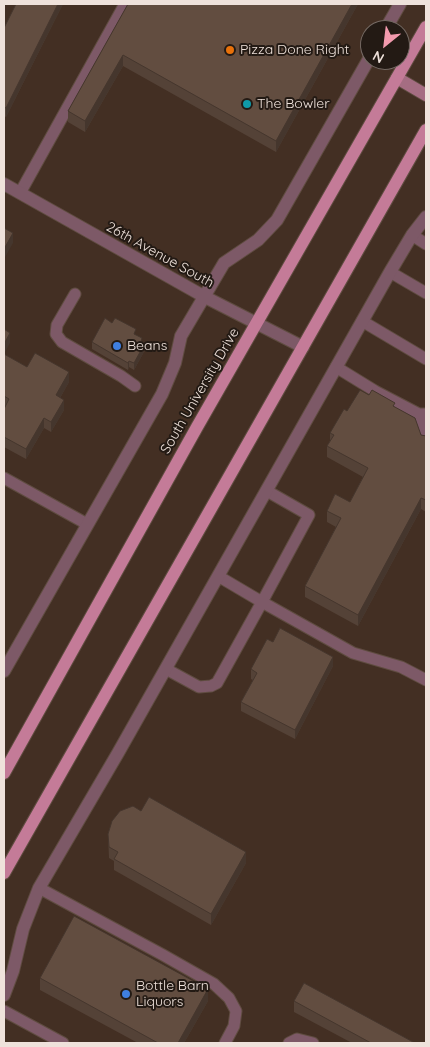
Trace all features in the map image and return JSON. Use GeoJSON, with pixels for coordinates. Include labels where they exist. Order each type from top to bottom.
{"type":"FeatureCollection","features":[{"type":"Feature","properties":{"kind":"main road","name":"South University Drive"},"geometry":{"type":"LineString","coordinates":[[4,773],[426,26]]}},
{"type":"Feature","properties":{"kind":"main road"},"geometry":{"type":"LineString","coordinates":[[4,873],[426,130]]}},
{"type":"Feature","properties":{"kind":"street"},"geometry":{"type":"LineString","coordinates":[[391,20],[400,4]]}},
{"type":"Feature","properties":{"kind":"street"},"geometry":{"type":"LineString","coordinates":[[4,671],[162,394],[175,363],[181,336],[224,263],[258,240],[277,220],[363,70]]}},
{"type":"Feature","properties":{"kind":"street"},"geometry":{"type":"LineString","coordinates":[[397,78],[426,95]]}},
{"type":"Feature","properties":{"kind":"street","name":"26th Avenue South"},"geometry":{"type":"LineString","coordinates":[[4,184],[205,297],[303,348]]}},
{"type":"Feature","properties":{"kind":"street"},"geometry":{"type":"LineString","coordinates":[[4,995],[13,972],[23,929],[39,888],[390,272],[412,235],[426,217]]}},
{"type":"Feature","properties":{"kind":"lane"},"geometry":{"type":"LineString","coordinates":[[20,193],[125,4]]}},
{"type":"Feature","properties":{"kind":"lane"},"geometry":{"type":"LineString","coordinates":[[412,235],[426,244]]}},
{"type":"Feature","properties":{"kind":"lane"},"geometry":{"type":"LineString","coordinates":[[390,272],[426,293]]}},
{"type":"Feature","properties":{"kind":"lane"},"geometry":{"type":"LineString","coordinates":[[75,294],[57,325],[56,334],[62,342],[135,386]]}},
{"type":"Feature","properties":{"kind":"lane"},"geometry":{"type":"LineString","coordinates":[[362,321],[426,359]]}},
{"type":"Feature","properties":{"kind":"lane"},"geometry":{"type":"LineString","coordinates":[[336,367],[375,391],[422,414],[426,441]]}},
{"type":"Feature","properties":{"kind":"lane"},"geometry":{"type":"LineString","coordinates":[[4,478],[87,524]]}},
{"type":"Feature","properties":{"kind":"lane"},"geometry":{"type":"LineString","coordinates":[[166,668],[199,687],[211,686],[217,683],[309,515],[266,490]]}},
{"type":"Feature","properties":{"kind":"lane"},"geometry":{"type":"LineString","coordinates":[[218,576],[353,653],[401,667],[426,680]]}},
{"type":"Feature","properties":{"kind":"lane"},"geometry":{"type":"LineString","coordinates":[[39,888],[214,984],[229,998],[236,1011],[234,1026],[225,1043]]}},
{"type":"Feature","properties":{"kind":"lane"},"geometry":{"type":"LineString","coordinates":[[4,1011],[63,1043]]}},
{"type":"Feature","properties":{"kind":"lane"},"geometry":{"type":"LineString","coordinates":[[288,1043],[297,1039],[313,1043]]}},
{"type":"Feature","properties":{"kind":"building"},"geometry":{"type":"Polygon","coordinates":[[[16,4],[58,4],[6,108],[4,107],[4,28],[16,4]]]}},
{"type":"Feature","properties":{"kind":"building","name":"The Bowler"},"geometry":{"type":"Polygon","coordinates":[[[128,4],[352,4],[276,141],[123,55],[85,121],[68,111],[128,4]]]}},
{"type":"Feature","properties":{"kind":"building"},"geometry":{"type":"Polygon","coordinates":[[[4,228],[13,233],[4,249],[4,228]]]}},
{"type":"Feature","properties":{"kind":"building","name":"Beans"},"geometry":{"type":"Polygon","coordinates":[[[105,318],[112,323],[115,318],[136,329],[134,334],[142,338],[141,341],[145,343],[134,363],[129,361],[128,363],[92,342],[105,318]]]}},
{"type":"Feature","properties":{"kind":"building"},"geometry":{"type":"Polygon","coordinates":[[[4,329],[10,333],[4,344],[4,329]]]}},
{"type":"Feature","properties":{"kind":"building"},"geometry":{"type":"Polygon","coordinates":[[[35,353],[69,372],[56,395],[64,400],[51,422],[44,418],[26,449],[4,437],[4,409],[9,399],[4,396],[4,354],[27,367],[35,353]]]}},
{"type":"Feature","properties":{"kind":"building"},"geometry":{"type":"Polygon","coordinates":[[[360,390],[369,395],[372,390],[395,403],[393,406],[415,418],[421,435],[426,436],[426,500],[421,498],[358,615],[305,586],[341,518],[327,511],[335,494],[350,502],[368,468],[327,446],[334,435],[330,433],[344,409],[347,411],[360,390]]]}},
{"type":"Feature","properties":{"kind":"building"},"geometry":{"type":"Polygon","coordinates":[[[280,628],[333,657],[295,730],[241,702],[257,673],[251,669],[267,639],[273,642],[280,628]]]}},
{"type":"Feature","properties":{"kind":"building"},"geometry":{"type":"Polygon","coordinates":[[[149,797],[246,852],[211,914],[114,859],[118,852],[109,847],[108,834],[112,821],[120,811],[133,806],[141,811],[149,797]]]}},
{"type":"Feature","properties":{"kind":"building"},"geometry":{"type":"Polygon","coordinates":[[[74,916],[208,989],[178,1043],[158,1043],[40,978],[74,916]]]}},
{"type":"Feature","properties":{"kind":"building"},"geometry":{"type":"Polygon","coordinates":[[[304,983],[415,1043],[371,1043],[294,1001],[304,983]]]}},
{"type":"Feature","properties":{"kind":"place","name":"Pizza Done Right"},"geometry":{"type":"Point","coordinates":[230,50]}},
{"type":"Feature","properties":{"kind":"place","name":"The Bowler"},"geometry":{"type":"Point","coordinates":[247,104]}},
{"type":"Feature","properties":{"kind":"place","name":"Beans"},"geometry":{"type":"Point","coordinates":[117,346]}},
{"type":"Feature","properties":{"kind":"place","name":"Bottle Barn Liquors"},"geometry":{"type":"Point","coordinates":[126,994]}}]}
